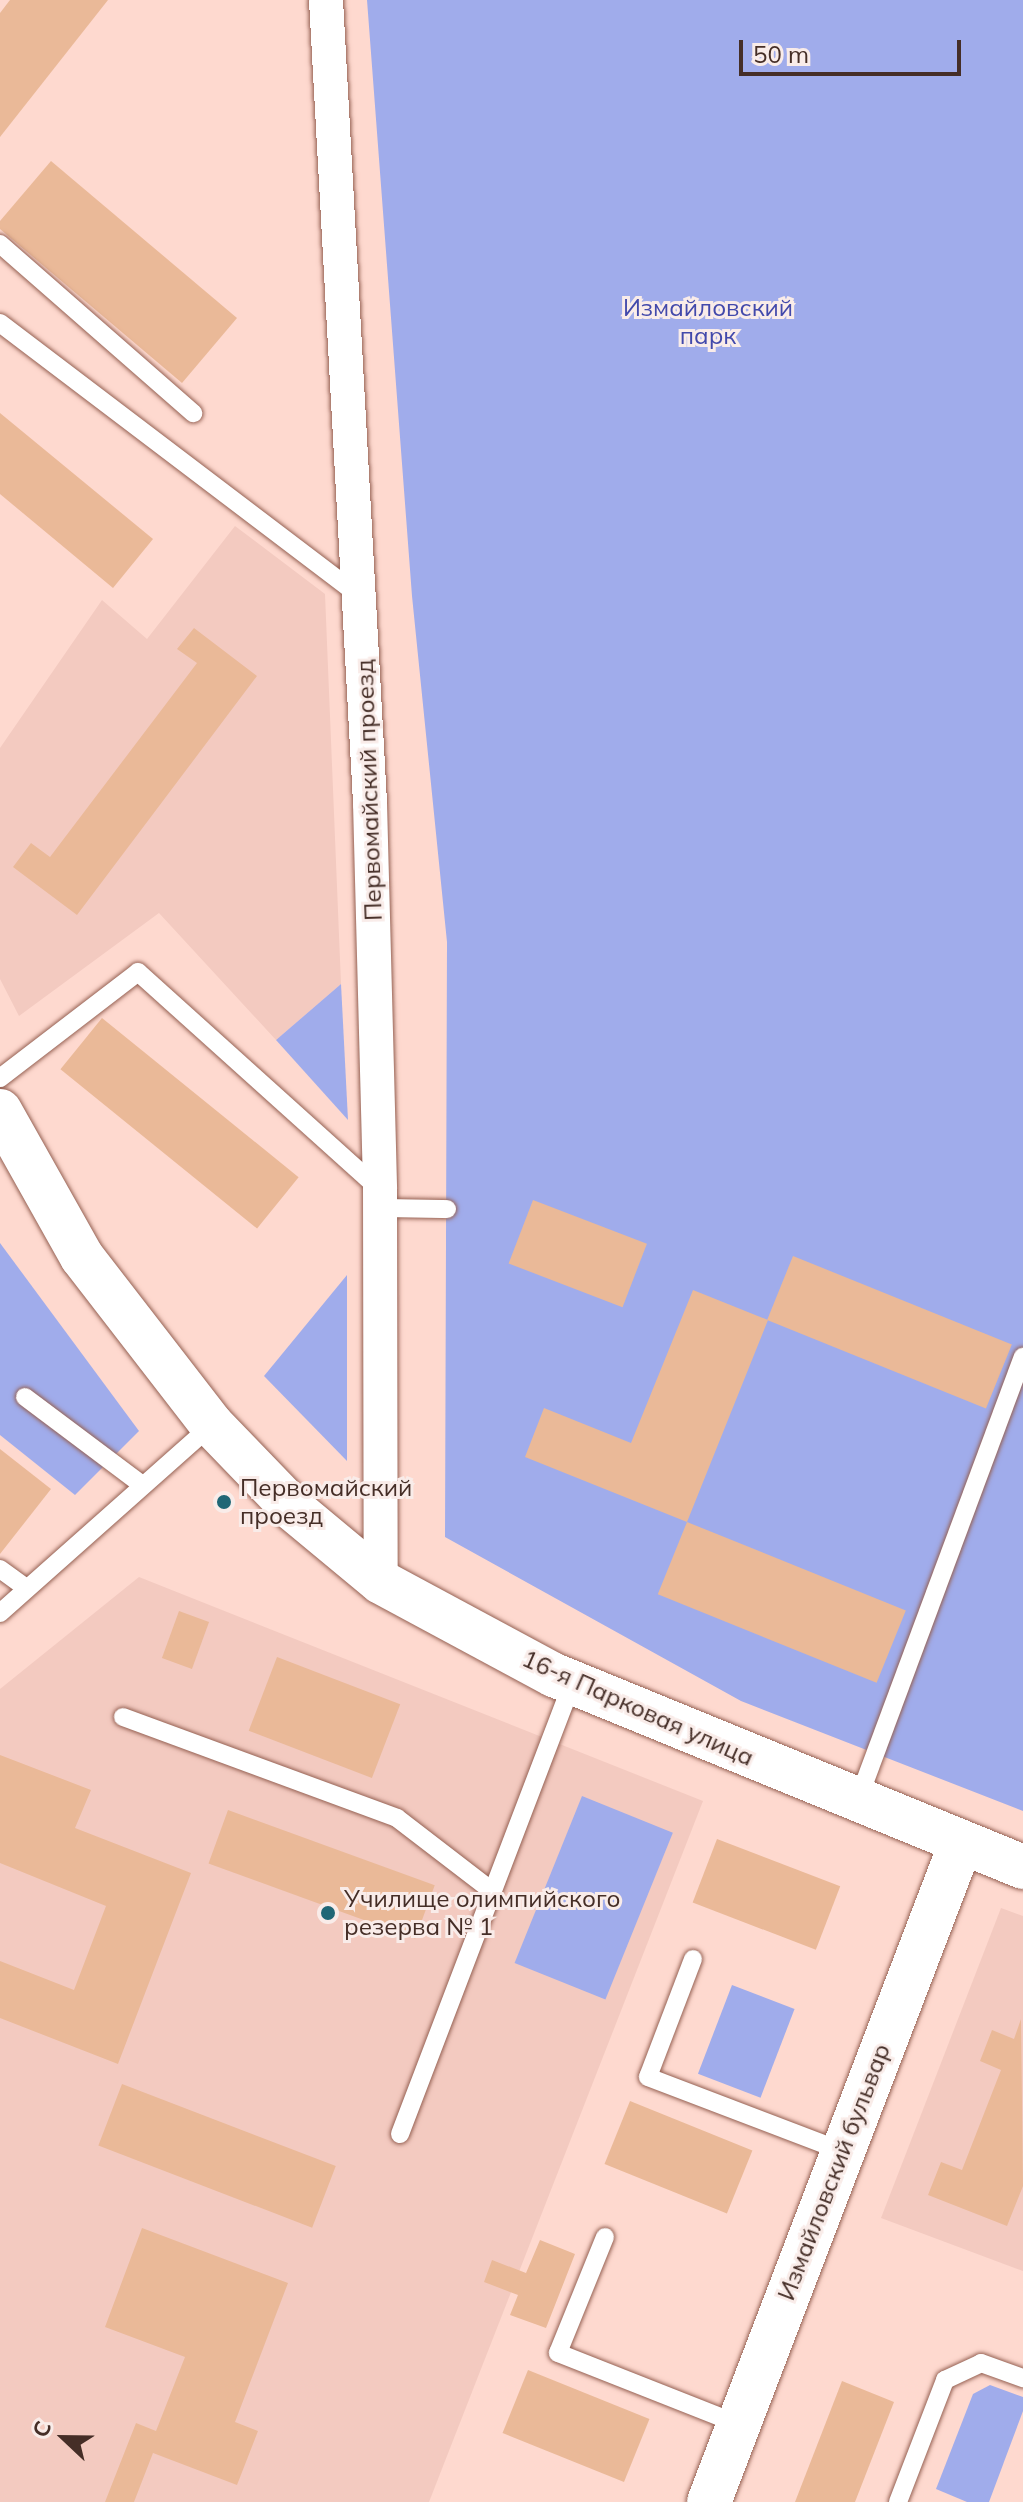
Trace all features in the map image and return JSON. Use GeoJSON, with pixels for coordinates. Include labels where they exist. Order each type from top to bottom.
{"type":"FeatureCollection","features":[{"type":"Feature","properties":{"kind":"main road","name":"16-я Парковая улица"},"geometry":{"type":"LineString","coordinates":[[0,1111],[82,1257],[212,1425],[293,1509],[381,1582],[572,1683],[857,1802],[1023,1867]]}},
{"type":"Feature","properties":{"kind":"main road","name":"Измайловский бульвар"},"geometry":{"type":"LineString","coordinates":[[709,2502],[961,1843]]}},
{"type":"Feature","properties":{"kind":"street","name":"Первомайский проезд"},"geometry":{"type":"LineString","coordinates":[[320,4],[362,598],[380,1198],[381,1582]]}},
{"type":"Feature","properties":{"kind":"lane"},"geometry":{"type":"LineString","coordinates":[[0,244],[193,413]]}},
{"type":"Feature","properties":{"kind":"lane"},"geometry":{"type":"LineString","coordinates":[[0,323],[362,598]]}},
{"type":"Feature","properties":{"kind":"lane"},"geometry":{"type":"LineString","coordinates":[[0,1078],[138,972],[380,1198],[447,1209]]}},
{"type":"Feature","properties":{"kind":"lane"},"geometry":{"type":"LineString","coordinates":[[857,1802],[1023,1357]]}},
{"type":"Feature","properties":{"kind":"lane"},"geometry":{"type":"LineString","coordinates":[[25,1397],[142,1485]]}},
{"type":"Feature","properties":{"kind":"lane"},"geometry":{"type":"LineString","coordinates":[[0,1613],[212,1425]]}},
{"type":"Feature","properties":{"kind":"lane"},"geometry":{"type":"LineString","coordinates":[[0,1569],[26,1588]]}},
{"type":"Feature","properties":{"kind":"lane"},"geometry":{"type":"LineString","coordinates":[[400,2134],[572,1683]]}},
{"type":"Feature","properties":{"kind":"lane"},"geometry":{"type":"LineString","coordinates":[[123,1717],[397,1818],[492,1891]]}},
{"type":"Feature","properties":{"kind":"lane"},"geometry":{"type":"LineString","coordinates":[[693,1959],[648,2077],[842,2151]]}},
{"type":"Feature","properties":{"kind":"lane"},"geometry":{"type":"LineString","coordinates":[[605,2237],[558,2353],[738,2424]]}},
{"type":"Feature","properties":{"kind":"lane"},"geometry":{"type":"LineString","coordinates":[[898,2502],[945,2380],[981,2363],[1023,2378]]}},
{"type":"Feature","properties":{"kind":"shaded area"},"geometry":{"type":"Polygon","coordinates":[[[235,526],[325,594],[341,984],[276,1040],[159,913],[19,1016],[0,979],[0,748],[102,600],[147,639],[235,526]]]}},
{"type":"Feature","properties":{"kind":"shaded area","name":"Училище олимпийского резерва № 1"},"geometry":{"type":"Polygon","coordinates":[[[139,1577],[703,1801],[429,2502],[0,2502],[0,1689],[139,1577]]]}},
{"type":"Feature","properties":{"kind":"shaded area"},"geometry":{"type":"Polygon","coordinates":[[[1001,1908],[1023,1916],[1023,2271],[881,2218],[1001,1908]]]}},
{"type":"Feature","properties":{"kind":"green space","name":"Измайловский парк"},"geometry":{"type":"Polygon","coordinates":[[[367,0],[1023,0],[1023,1811],[741,1701],[445,1537],[447,942],[412,596],[367,0]]]}},
{"type":"Feature","properties":{"kind":"green space"},"geometry":{"type":"Polygon","coordinates":[[[341,984],[348,1120],[276,1040],[341,984]]]}},
{"type":"Feature","properties":{"kind":"green space"},"geometry":{"type":"Polygon","coordinates":[[[0,1243],[139,1431],[75,1495],[0,1435],[0,1243]]]}},
{"type":"Feature","properties":{"kind":"green space"},"geometry":{"type":"Polygon","coordinates":[[[347,1275],[347,1461],[264,1376],[347,1275]]]}},
{"type":"Feature","properties":{"kind":"green space"},"geometry":{"type":"Polygon","coordinates":[[[582,1796],[673,1833],[605,2000],[515,1963],[582,1796]]]}},
{"type":"Feature","properties":{"kind":"green space"},"geometry":{"type":"Polygon","coordinates":[[[732,1985],[795,2009],[761,2098],[698,2074],[732,1985]]]}},
{"type":"Feature","properties":{"kind":"green space"},"geometry":{"type":"Polygon","coordinates":[[[990,2385],[1023,2397],[1023,2411],[989,2502],[967,2502],[936,2489],[973,2394],[990,2385]]]}},
{"type":"Feature","properties":{"kind":"building"},"geometry":{"type":"Polygon","coordinates":[[[10,0],[108,0],[0,137],[0,13],[10,0]]]}},
{"type":"Feature","properties":{"kind":"building"},"geometry":{"type":"Polygon","coordinates":[[[51,161],[237,318],[182,383],[0,229],[0,221],[51,161]]]}},
{"type":"Feature","properties":{"kind":"building"},"geometry":{"type":"Polygon","coordinates":[[[0,413],[153,539],[113,588],[0,494],[0,413]]]}},
{"type":"Feature","properties":{"kind":"building"},"geometry":{"type":"Polygon","coordinates":[[[194,628],[257,676],[77,915],[13,867],[31,843],[50,857],[197,663],[177,649],[194,628]]]}},
{"type":"Feature","properties":{"kind":"building"},"geometry":{"type":"Polygon","coordinates":[[[102,1018],[299,1177],[257,1229],[60,1069],[102,1018]]]}},
{"type":"Feature","properties":{"kind":"building"},"geometry":{"type":"Polygon","coordinates":[[[533,1200],[647,1244],[623,1307],[509,1263],[533,1200]]]}},
{"type":"Feature","properties":{"kind":"building"},"geometry":{"type":"Polygon","coordinates":[[[793,1256],[1012,1344],[986,1408],[767,1320],[793,1256]]]}},
{"type":"Feature","properties":{"kind":"building"},"geometry":{"type":"Polygon","coordinates":[[[693,1290],[768,1320],[687,1522],[525,1457],[544,1408],[631,1443],[693,1290]]]}},
{"type":"Feature","properties":{"kind":"building"},"geometry":{"type":"Polygon","coordinates":[[[0,1449],[51,1489],[0,1554],[0,1449]]]}},
{"type":"Feature","properties":{"kind":"building"},"geometry":{"type":"Polygon","coordinates":[[[687,1522],[906,1610],[877,1683],[658,1594],[687,1522]]]}},
{"type":"Feature","properties":{"kind":"building"},"geometry":{"type":"Polygon","coordinates":[[[179,1611],[209,1622],[192,1669],[162,1658],[179,1611]]]}},
{"type":"Feature","properties":{"kind":"building"},"geometry":{"type":"Polygon","coordinates":[[[277,1657],[400,1704],[372,1778],[249,1731],[277,1657]]]}},
{"type":"Feature","properties":{"kind":"building"},"geometry":{"type":"Polygon","coordinates":[[[0,1755],[91,1790],[75,1828],[191,1873],[118,2064],[0,2018],[0,1961],[74,1990],[106,1906],[0,1863],[0,1755]]]}},
{"type":"Feature","properties":{"kind":"building"},"geometry":{"type":"Polygon","coordinates":[[[228,1810],[435,1885],[415,1939],[209,1864],[228,1810]]]}},
{"type":"Feature","properties":{"kind":"building"},"geometry":{"type":"Polygon","coordinates":[[[717,1839],[840,1886],[816,1950],[693,1902],[717,1839]]]}},
{"type":"Feature","properties":{"kind":"building"},"geometry":{"type":"Polygon","coordinates":[[[1021,2019],[1023,2186],[1007,2226],[928,2195],[941,2162],[962,2170],[1001,2070],[980,2061],[992,2030],[1014,2039],[1021,2019]]]}},
{"type":"Feature","properties":{"kind":"building"},"geometry":{"type":"Polygon","coordinates":[[[122,2084],[336,2166],[312,2228],[98,2146],[122,2084]]]}},
{"type":"Feature","properties":{"kind":"building"},"geometry":{"type":"Polygon","coordinates":[[[630,2101],[752,2150],[727,2213],[605,2164],[630,2101]]]}},
{"type":"Feature","properties":{"kind":"building"},"geometry":{"type":"Polygon","coordinates":[[[142,2228],[288,2283],[235,2422],[258,2431],[237,2485],[153,2453],[134,2502],[105,2502],[136,2423],[156,2431],[185,2357],[105,2327],[142,2228]]]}},
{"type":"Feature","properties":{"kind":"building"},"geometry":{"type":"Polygon","coordinates":[[[540,2240],[575,2254],[546,2328],[510,2315],[518,2295],[484,2282],[492,2260],[526,2273],[540,2240]]]}},
{"type":"Feature","properties":{"kind":"building"},"geometry":{"type":"Polygon","coordinates":[[[528,2370],[649,2419],[624,2482],[503,2433],[528,2370]]]}},
{"type":"Feature","properties":{"kind":"building"},"geometry":{"type":"Polygon","coordinates":[[[842,2381],[894,2402],[855,2502],[795,2502],[842,2381]]]}},
{"type":"Feature","properties":{"kind":"place","name":"Первомайский проезд"},"geometry":{"type":"Point","coordinates":[224,1502]}},
{"type":"Feature","properties":{"kind":"place","name":"Училище олимпийского резерва № 1"},"geometry":{"type":"Point","coordinates":[328,1913]}}]}
